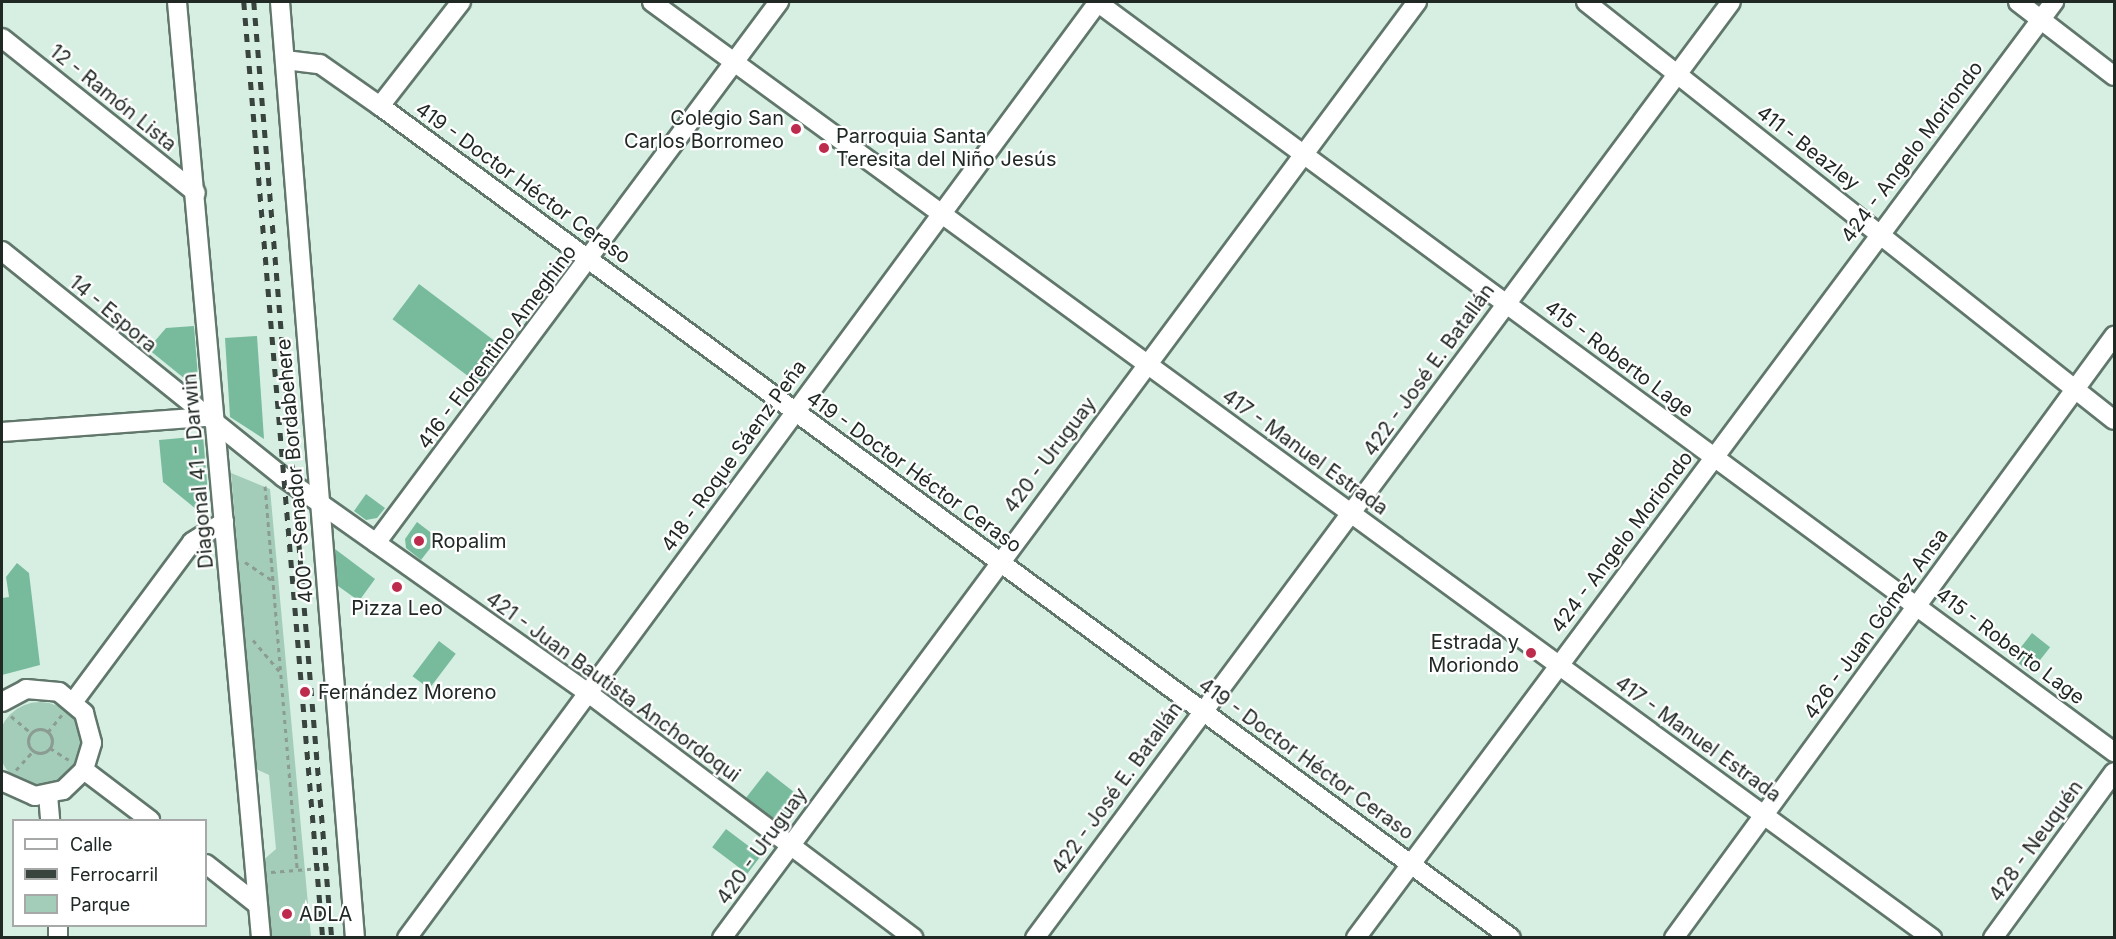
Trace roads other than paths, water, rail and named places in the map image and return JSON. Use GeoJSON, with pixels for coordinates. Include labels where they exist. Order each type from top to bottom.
{"type":"FeatureCollection","features":[{"type":"Feature","properties":{"kind":"street","name":"Diagonal 41 - Darwin"},"geometry":{"type":"LineString","coordinates":[[177,2],[196,193],[210,422],[234,618],[261,938]]}},
{"type":"Feature","properties":{"kind":"street","name":"400 - Senador Bordabehere"},"geometry":{"type":"LineString","coordinates":[[280,2],[355,938]]}},
{"type":"Feature","properties":{"kind":"street"},"geometry":{"type":"LineString","coordinates":[[380,106],[460,2]]}},
{"type":"Feature","properties":{"kind":"street","name":"417 - Manuel Estrada"},"geometry":{"type":"LineString","coordinates":[[652,2],[1932,938]]}},
{"type":"Feature","properties":{"kind":"street","name":"416 - Florentino Ameghino"},"geometry":{"type":"LineString","coordinates":[[376,543],[591,261],[779,2]]}},
{"type":"Feature","properties":{"kind":"street","name":"415 - Roberto Lage"},"geometry":{"type":"LineString","coordinates":[[1098,2],[2115,752]]}},
{"type":"Feature","properties":{"kind":"street","name":"418 - Roque Sáenz Peña"},"geometry":{"type":"LineString","coordinates":[[407,938],[586,692],[1098,2]]}},
{"type":"Feature","properties":{"kind":"street","name":"420 - Uruguay"},"geometry":{"type":"LineString","coordinates":[[722,938],[998,561],[1417,2]]}},
{"type":"Feature","properties":{"kind":"street","name":"411 - Beazley"},"geometry":{"type":"LineString","coordinates":[[1586,2],[2115,420]]}},
{"type":"Feature","properties":{"kind":"street","name":"422 - José E. Batallán"},"geometry":{"type":"LineString","coordinates":[[1035,938],[1731,2]]}},
{"type":"Feature","properties":{"kind":"street"},"geometry":{"type":"LineString","coordinates":[[2018,2],[2115,76]]}},
{"type":"Feature","properties":{"kind":"street","name":"424 - Angelo Moriondo"},"geometry":{"type":"LineString","coordinates":[[1356,938],[1879,233],[2054,2]]}},
{"type":"Feature","properties":{"kind":"street","name":"12 - Ramón Lista"},"geometry":{"type":"LineString","coordinates":[[2,38],[196,193]]}},
{"type":"Feature","properties":{"kind":"street","name":"419 - Doctor Héctor Ceraso"},"geometry":{"type":"LineString","coordinates":[[285,60],[320,64],[380,106],[1511,938]]}},
{"type":"Feature","properties":{"kind":"street","name":"14 - Espora"},"geometry":{"type":"LineString","coordinates":[[2,251],[210,422],[283,477]]}},
{"type":"Feature","properties":{"kind":"street","name":"426 - Juan Gómez Ansa"},"geometry":{"type":"LineString","coordinates":[[1674,938],[2115,336]]}},
{"type":"Feature","properties":{"kind":"street"},"geometry":{"type":"LineString","coordinates":[[2,432],[210,422]]}},
{"type":"Feature","properties":{"kind":"street","name":"421 - Juan Bautista Anchordoqui"},"geometry":{"type":"LineString","coordinates":[[283,477],[586,692],[914,938]]}},
{"type":"Feature","properties":{"kind":"street"},"geometry":{"type":"LineString","coordinates":[[74,701],[192,542],[224,522]]}},
{"type":"Feature","properties":{"kind":"street"},"geometry":{"type":"LineString","coordinates":[[2,784],[20,792],[48,795],[74,783],[84,770],[90,728],[74,701],[43,688],[26,689],[5,708]]}},
{"type":"Feature","properties":{"kind":"street"},"geometry":{"type":"LineString","coordinates":[[84,770],[149,819]]}},
{"type":"Feature","properties":{"kind":"street","name":"428 - Neuquén"},"geometry":{"type":"LineString","coordinates":[[1993,938],[2115,772]]}},
{"type":"Feature","properties":{"kind":"street"},"geometry":{"type":"LineString","coordinates":[[48,795],[50,819]]}},
{"type":"Feature","properties":{"kind":"street"},"geometry":{"type":"LineString","coordinates":[[207,865],[258,904]]}},
{"type":"Feature","properties":{"kind":"railway"},"geometry":{"type":"LineString","coordinates":[[244,2],[323,938]]}},
{"type":"Feature","properties":{"kind":"railway"},"geometry":{"type":"LineString","coordinates":[[254,2],[332,938]]}},
{"type":"Feature","properties":{"kind":"place","name":"Colegio San Carlos Borromeo"},"geometry":{"type":"Point","coordinates":[796,129]}},
{"type":"Feature","properties":{"kind":"place","name":"Parroquia Santa Teresita del Niño Jesús"},"geometry":{"type":"Point","coordinates":[824,148]}},
{"type":"Feature","properties":{"kind":"place","name":"Ropalim"},"geometry":{"type":"Point","coordinates":[419,541]}},
{"type":"Feature","properties":{"kind":"place","name":"Pizza Leo"},"geometry":{"type":"Point","coordinates":[397,587]}},
{"type":"Feature","properties":{"kind":"place","name":"Estrada y Moriondo"},"geometry":{"type":"Point","coordinates":[1531,653]}},
{"type":"Feature","properties":{"kind":"place","name":"Fernández Moreno"},"geometry":{"type":"Point","coordinates":[305,692]}},
{"type":"Feature","properties":{"kind":"place","name":"ADLA"},"geometry":{"type":"Point","coordinates":[287,914]}}]}
